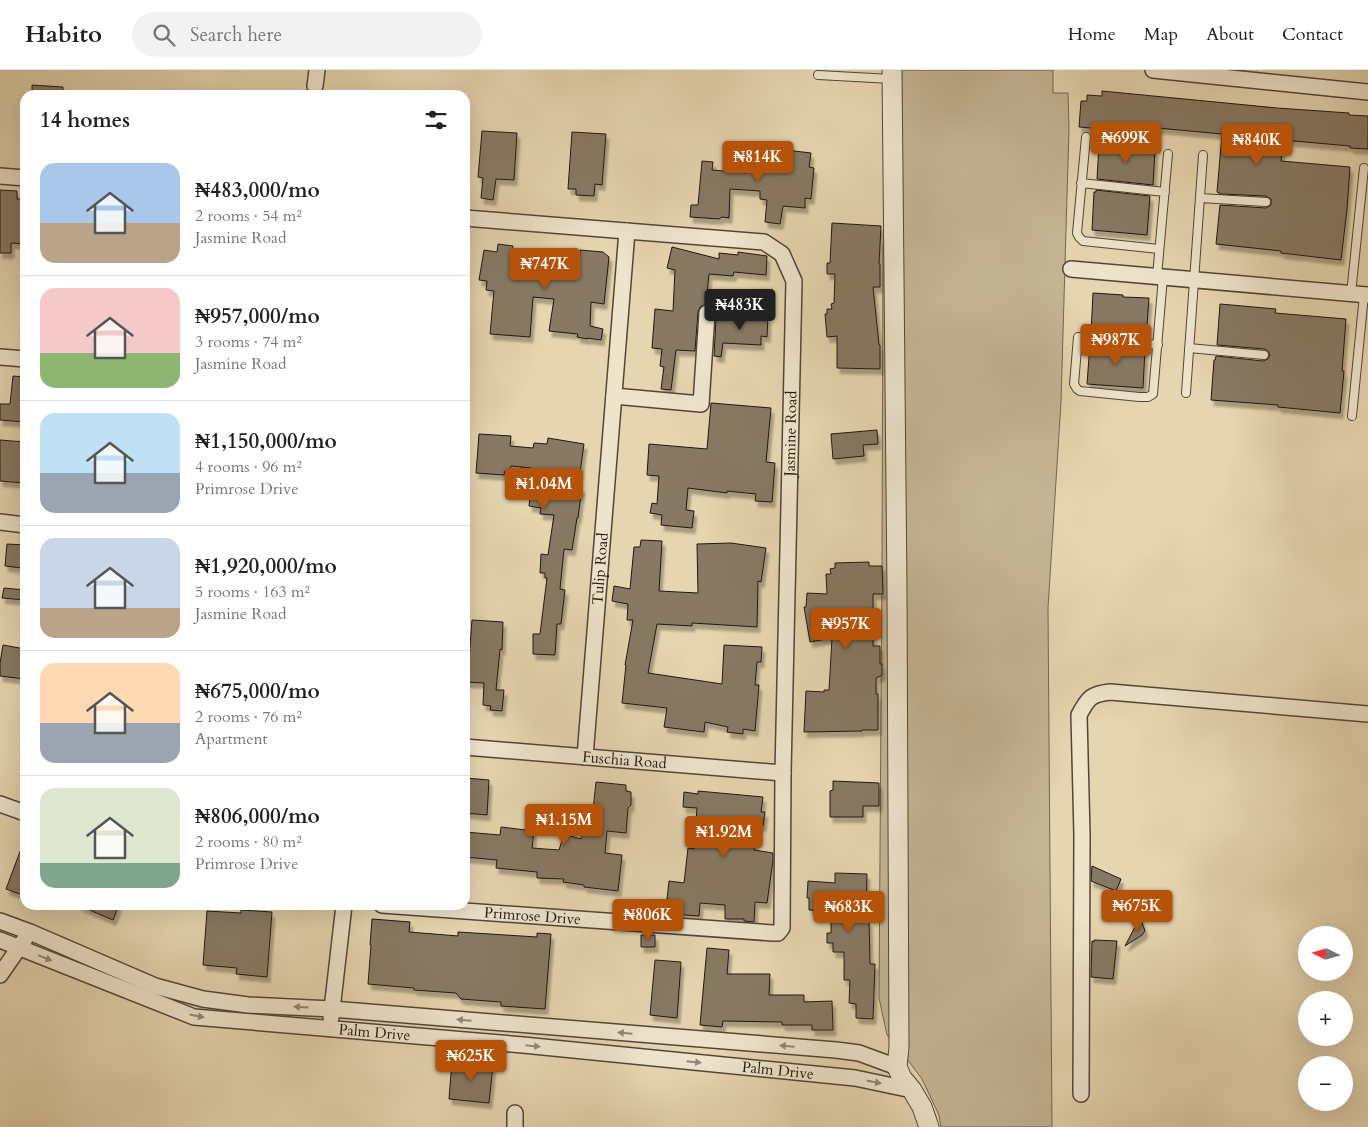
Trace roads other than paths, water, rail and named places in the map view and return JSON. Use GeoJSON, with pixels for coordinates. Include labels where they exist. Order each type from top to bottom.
{"type":"FeatureCollection","features":[{"type":"Feature","properties":{"kind":"street"},"geometry":{"type":"LineString","coordinates":[[315,86],[317,70]]}},
{"type":"Feature","properties":{"kind":"street"},"geometry":{"type":"LineString","coordinates":[[1153,70],[1368,92]]}},
{"type":"Feature","properties":{"kind":"street"},"geometry":{"type":"LineString","coordinates":[[892,75],[897,591],[898,1067],[902,1078],[922,1107],[929,1127]]}},
{"type":"Feature","properties":{"kind":"street"},"geometry":{"type":"LineString","coordinates":[[0,176],[20,178]]}},
{"type":"Feature","properties":{"kind":"street","name":"Jasmine Road"},"geometry":{"type":"LineString","coordinates":[[470,218],[764,242],[782,254],[794,282],[783,772],[782,928],[778,933],[773,933]]}},
{"type":"Feature","properties":{"kind":"street","name":"Tulip Road"},"geometry":{"type":"LineString","coordinates":[[585,757],[626,231]]}},
{"type":"Feature","properties":{"kind":"street"},"geometry":{"type":"LineString","coordinates":[[1071,269],[1361,294]]}},
{"type":"Feature","properties":{"kind":"street"},"geometry":{"type":"LineString","coordinates":[[614,396],[701,404],[707,313]]}},
{"type":"Feature","properties":{"kind":"street"},"geometry":{"type":"LineString","coordinates":[[0,357],[20,359]]}},
{"type":"Feature","properties":{"kind":"street"},"geometry":{"type":"LineString","coordinates":[[0,522],[20,524]]}},
{"type":"Feature","properties":{"kind":"street"},"geometry":{"type":"LineString","coordinates":[[1081,1094],[1082,836],[1079,715],[1086,702],[1096,694],[1110,692],[1368,714]]}},
{"type":"Feature","properties":{"kind":"street","name":"Fuschia Road"},"geometry":{"type":"LineString","coordinates":[[470,746],[783,772]]}},
{"type":"Feature","properties":{"kind":"street"},"geometry":{"type":"LineString","coordinates":[[0,804],[20,811]]}},
{"type":"Feature","properties":{"kind":"street"},"geometry":{"type":"LineString","coordinates":[[330,1028],[343,910]]}},
{"type":"Feature","properties":{"kind":"street","name":"Primrose Drive"},"geometry":{"type":"LineString","coordinates":[[452,910],[773,933]]}},
{"type":"Feature","properties":{"kind":"street","name":"Palm Drive"},"geometry":{"type":"LineString","coordinates":[[0,921],[155,986],[203,999],[248,1005],[332,1009],[836,1050],[859,1053],[898,1067]]}},
{"type":"Feature","properties":{"kind":"street"},"geometry":{"type":"LineString","coordinates":[[0,975],[30,932]]}},
{"type":"Feature","properties":{"kind":"street","name":"Palm Drive"},"geometry":{"type":"LineString","coordinates":[[0,940],[194,1017],[523,1045],[855,1078],[912,1090]]}},
{"type":"Feature","properties":{"kind":"lane"},"geometry":{"type":"LineString","coordinates":[[818,75],[892,75]]}},
{"type":"Feature","properties":{"kind":"lane"},"geometry":{"type":"LineString","coordinates":[[1086,137],[1077,233],[1079,238],[1083,241],[1159,249]]}},
{"type":"Feature","properties":{"kind":"lane"},"geometry":{"type":"LineString","coordinates":[[1158,345],[1078,337],[1074,384],[1080,391],[1148,397],[1153,394],[1158,345],[1159,249],[1168,154]]}},
{"type":"Feature","properties":{"kind":"lane"},"geometry":{"type":"LineString","coordinates":[[1186,393],[1203,155]]}},
{"type":"Feature","properties":{"kind":"lane"},"geometry":{"type":"LineString","coordinates":[[1352,416],[1361,294],[1364,168]]}},
{"type":"Feature","properties":{"kind":"lane"},"geometry":{"type":"LineString","coordinates":[[1082,183],[1165,192]]}},
{"type":"Feature","properties":{"kind":"lane"},"geometry":{"type":"LineString","coordinates":[[1200,198],[1266,202]]}},
{"type":"Feature","properties":{"kind":"lane"},"geometry":{"type":"LineString","coordinates":[[1189,348],[1264,355]]}}]}
